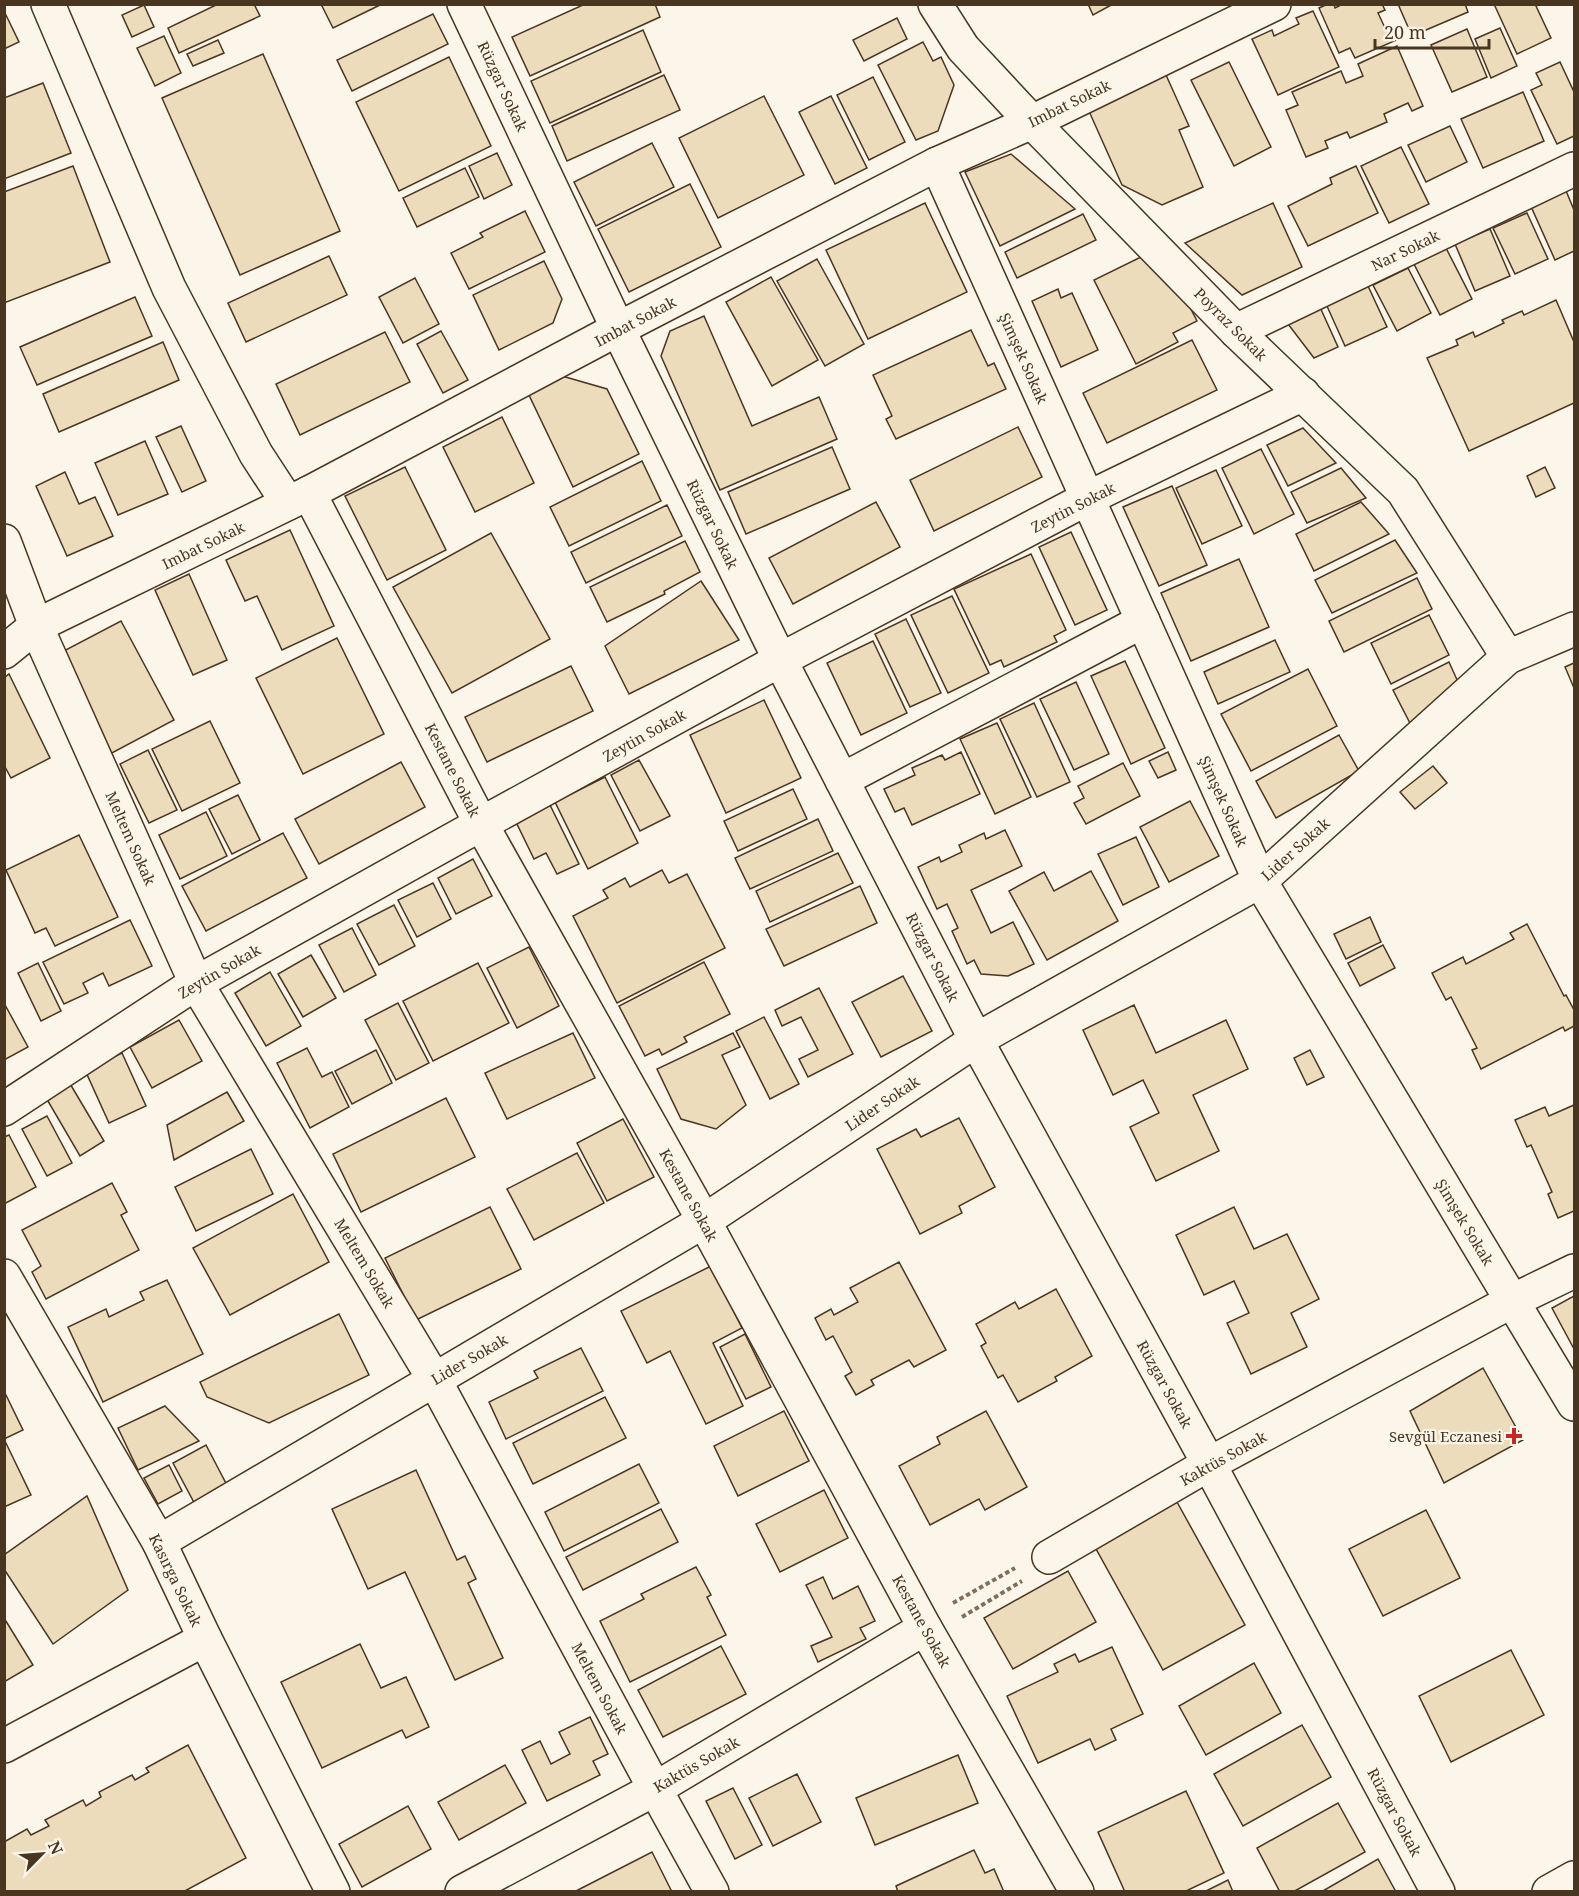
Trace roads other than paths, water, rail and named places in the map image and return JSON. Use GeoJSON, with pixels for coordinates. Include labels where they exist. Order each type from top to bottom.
{"type":"FeatureCollection","features":[{"type":"Feature","properties":{"kind":"street","name":"Kestane Sokak"},"geometry":{"type":"LineString","coordinates":[[48,4],[169,288],[256,454],[299,498],[704,1221],[942,1619],[1077,1892]]}},
{"type":"Feature","properties":{"kind":"street","name":"Rüzgar Sokak"},"geometry":{"type":"LineString","coordinates":[[464,4],[618,329],[780,660],[976,1040],[1209,1464],[1438,1892]]}},
{"type":"Feature","properties":{"kind":"street","name":"Poyraz Sokak"},"geometry":{"type":"LineString","coordinates":[[935,4],[963,48],[1032,122],[1236,331],[1403,491],[1508,657]]}},
{"type":"Feature","properties":{"kind":"street","name":"Imbat Sokak"},"geometry":{"type":"LineString","coordinates":[[4,652],[36,626],[299,498],[937,164],[1032,122],[1274,4]]}},
{"type":"Feature","properties":{"kind":"street","name":"Şimşek Sokak"},"geometry":{"type":"LineString","coordinates":[[937,164],[1260,881],[1575,1404]]}},
{"type":"Feature","properties":{"kind":"street","name":"Nar Sokak"},"geometry":{"type":"LineString","coordinates":[[1236,331],[1575,169]]}},
{"type":"Feature","properties":{"kind":"street","name":"Zeytin Sokak"},"geometry":{"type":"LineString","coordinates":[[4,1109],[196,982],[481,824],[780,660],[1088,498],[1303,394]]}},
{"type":"Feature","properties":{"kind":"street","name":"Meltem Sokak"},"geometry":{"type":"LineString","coordinates":[[4,541],[36,626],[196,982],[434,1379],[712,1892]]}},
{"type":"Feature","properties":{"kind":"street"},"geometry":{"type":"LineString","coordinates":[[842,780],[1143,621]]}},
{"type":"Feature","properties":{"kind":"street","name":"Lider Sokak"},"geometry":{"type":"LineString","coordinates":[[159,1542],[704,1221],[976,1040],[1260,881],[1508,657],[1575,629]]}},
{"type":"Feature","properties":{"kind":"street","name":"Kaktüs Sokak"},"geometry":{"type":"LineString","coordinates":[[1049,1557],[1209,1464],[1512,1301],[1575,1271]]}},
{"type":"Feature","properties":{"kind":"street","name":"Kasırga Sokak"},"geometry":{"type":"LineString","coordinates":[[4,1276],[159,1542],[205,1639],[333,1892]]}},
{"type":"Feature","properties":{"kind":"street","name":"Kaktüs Sokak"},"geometry":{"type":"LineString","coordinates":[[462,1892],[655,1789],[942,1619]]}},
{"type":"Feature","properties":{"kind":"street"},"geometry":{"type":"LineString","coordinates":[[4,1746],[205,1639]]}},
{"type":"Feature","properties":{"kind":"street"},"geometry":{"type":"LineString","coordinates":[[1549,1892],[1575,1878]]}},
{"type":"Feature","properties":{"kind":"place","name":"Sevgül Eczanesi"},"geometry":{"type":"Point","coordinates":[1514,1436]}}]}
